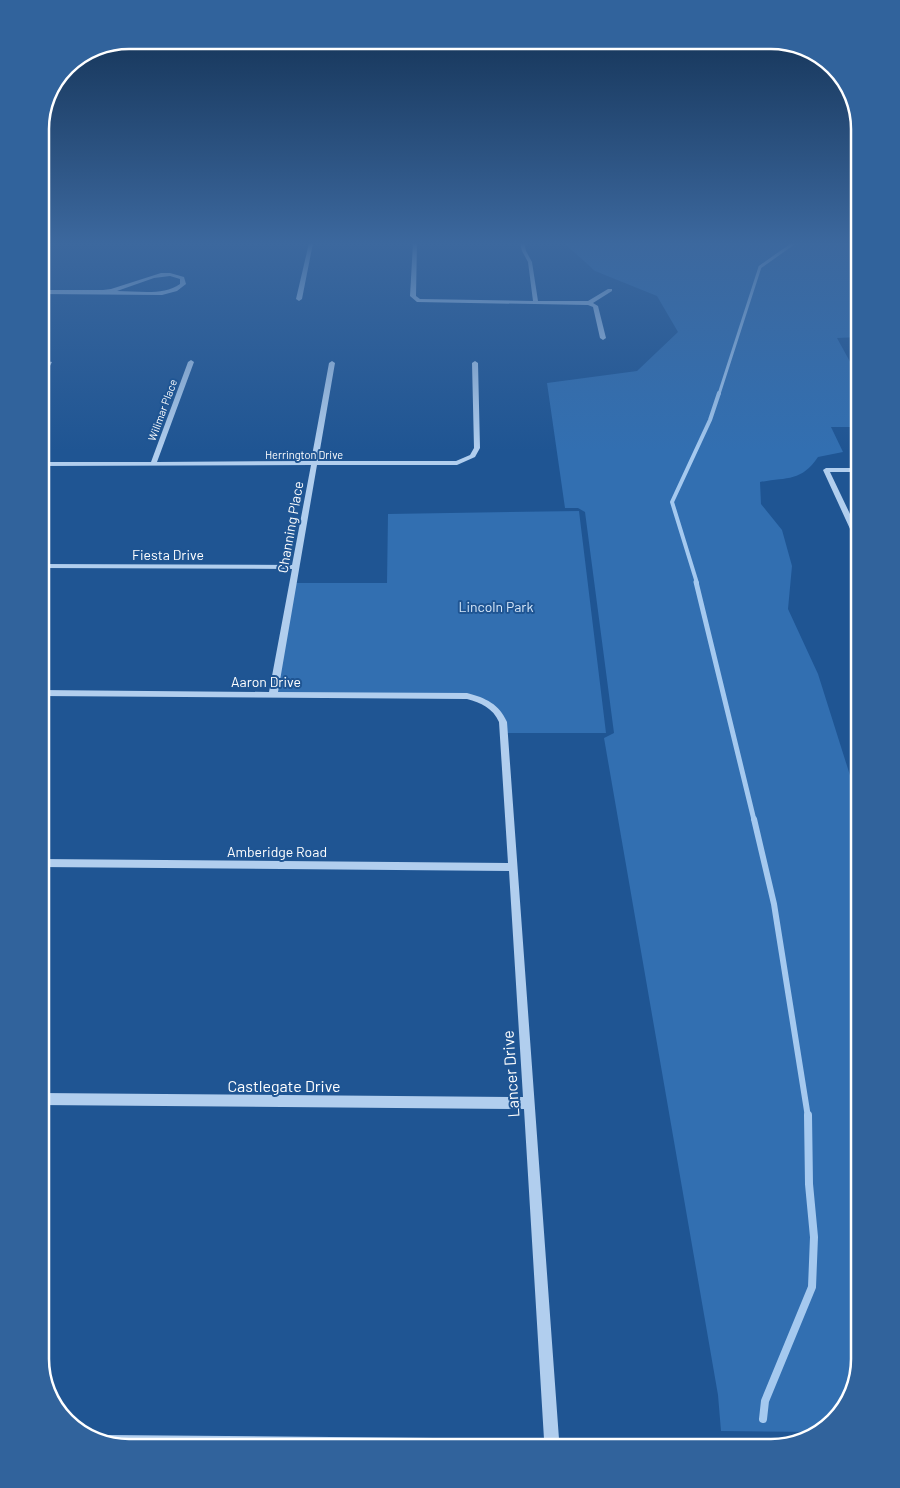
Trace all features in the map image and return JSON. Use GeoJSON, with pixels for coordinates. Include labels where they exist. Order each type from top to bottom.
{"type":"FeatureCollection","features":[{"type":"Feature","properties":{"kind":"street"},"geometry":{"type":"LineString","coordinates":[[597,312],[603,338]]}},
{"type":"Feature","properties":{"kind":"street","name":"Wilimar Place"},"geometry":{"type":"LineString","coordinates":[[153,464],[191,362]]}},
{"type":"Feature","properties":{"kind":"street","name":"Channing Place"},"geometry":{"type":"LineString","coordinates":[[273,695],[332,363]]}},
{"type":"Feature","properties":{"kind":"street","name":"Herrington Drive"},"geometry":{"type":"LineString","coordinates":[[49,464],[449,464],[466,460],[473,456],[476,448],[475,363]]}},
{"type":"Feature","properties":{"kind":"street"},"geometry":{"type":"LineString","coordinates":[[851,470],[826,470],[851,523]]}},
{"type":"Feature","properties":{"kind":"street","name":"Fiesta Drive"},"geometry":{"type":"LineString","coordinates":[[49,566],[295,567]]}},
{"type":"Feature","properties":{"kind":"street","name":"Aaron Drive"},"geometry":{"type":"LineString","coordinates":[[49,694],[467,696],[481,699],[491,704]]}},
{"type":"Feature","properties":{"kind":"street","name":"Lancer Drive"},"geometry":{"type":"LineString","coordinates":[[491,704],[500,714],[503,722],[552,1439]]}},
{"type":"Feature","properties":{"kind":"street","name":"Amberidge Road"},"geometry":{"type":"LineString","coordinates":[[49,864],[513,867]]}},
{"type":"Feature","properties":{"kind":"street","name":"Castlegate Drive"},"geometry":{"type":"LineString","coordinates":[[49,1099],[528,1103]]}},
{"type":"Feature","properties":{"kind":"green space"},"geometry":{"type":"Polygon","coordinates":[[[667,312],[851,312],[851,337],[837,338],[851,364],[851,427],[831,427],[843,452],[818,457],[806,471],[799,475],[760,482],[761,504],[782,530],[792,566],[788,609],[818,674],[851,778],[851,1369],[847,1385],[838,1404],[816,1426],[804,1432],[721,1431],[718,1395],[604,738],[614,733],[585,512],[578,508],[565,508],[547,383],[637,371],[678,332],[667,312]]]}},
{"type":"Feature","properties":{"kind":"green space","name":"Lincoln Park"},"geometry":{"type":"Polygon","coordinates":[[[579,511],[606,733],[504,733],[503,722],[481,699],[273,695],[292,583],[387,583],[388,514],[579,511]]]}},
{"type":"Feature","properties":{"kind":"waterway"},"geometry":{"type":"LineString","coordinates":[[719,394],[745,312]]}},
{"type":"Feature","properties":{"kind":"waterway"},"geometry":{"type":"LineString","coordinates":[[697,583],[672,502],[710,420],[719,393]]}},
{"type":"Feature","properties":{"kind":"waterway"},"geometry":{"type":"LineString","coordinates":[[696,582],[754,820]]}},
{"type":"Feature","properties":{"kind":"waterway"},"geometry":{"type":"LineString","coordinates":[[754,819],[774,904],[808,1117]]}},
{"type":"Feature","properties":{"kind":"waterway"},"geometry":{"type":"LineString","coordinates":[[763,1419],[765,1401],[812,1287],[814,1237],[809,1184],[808,1115]]}}]}
